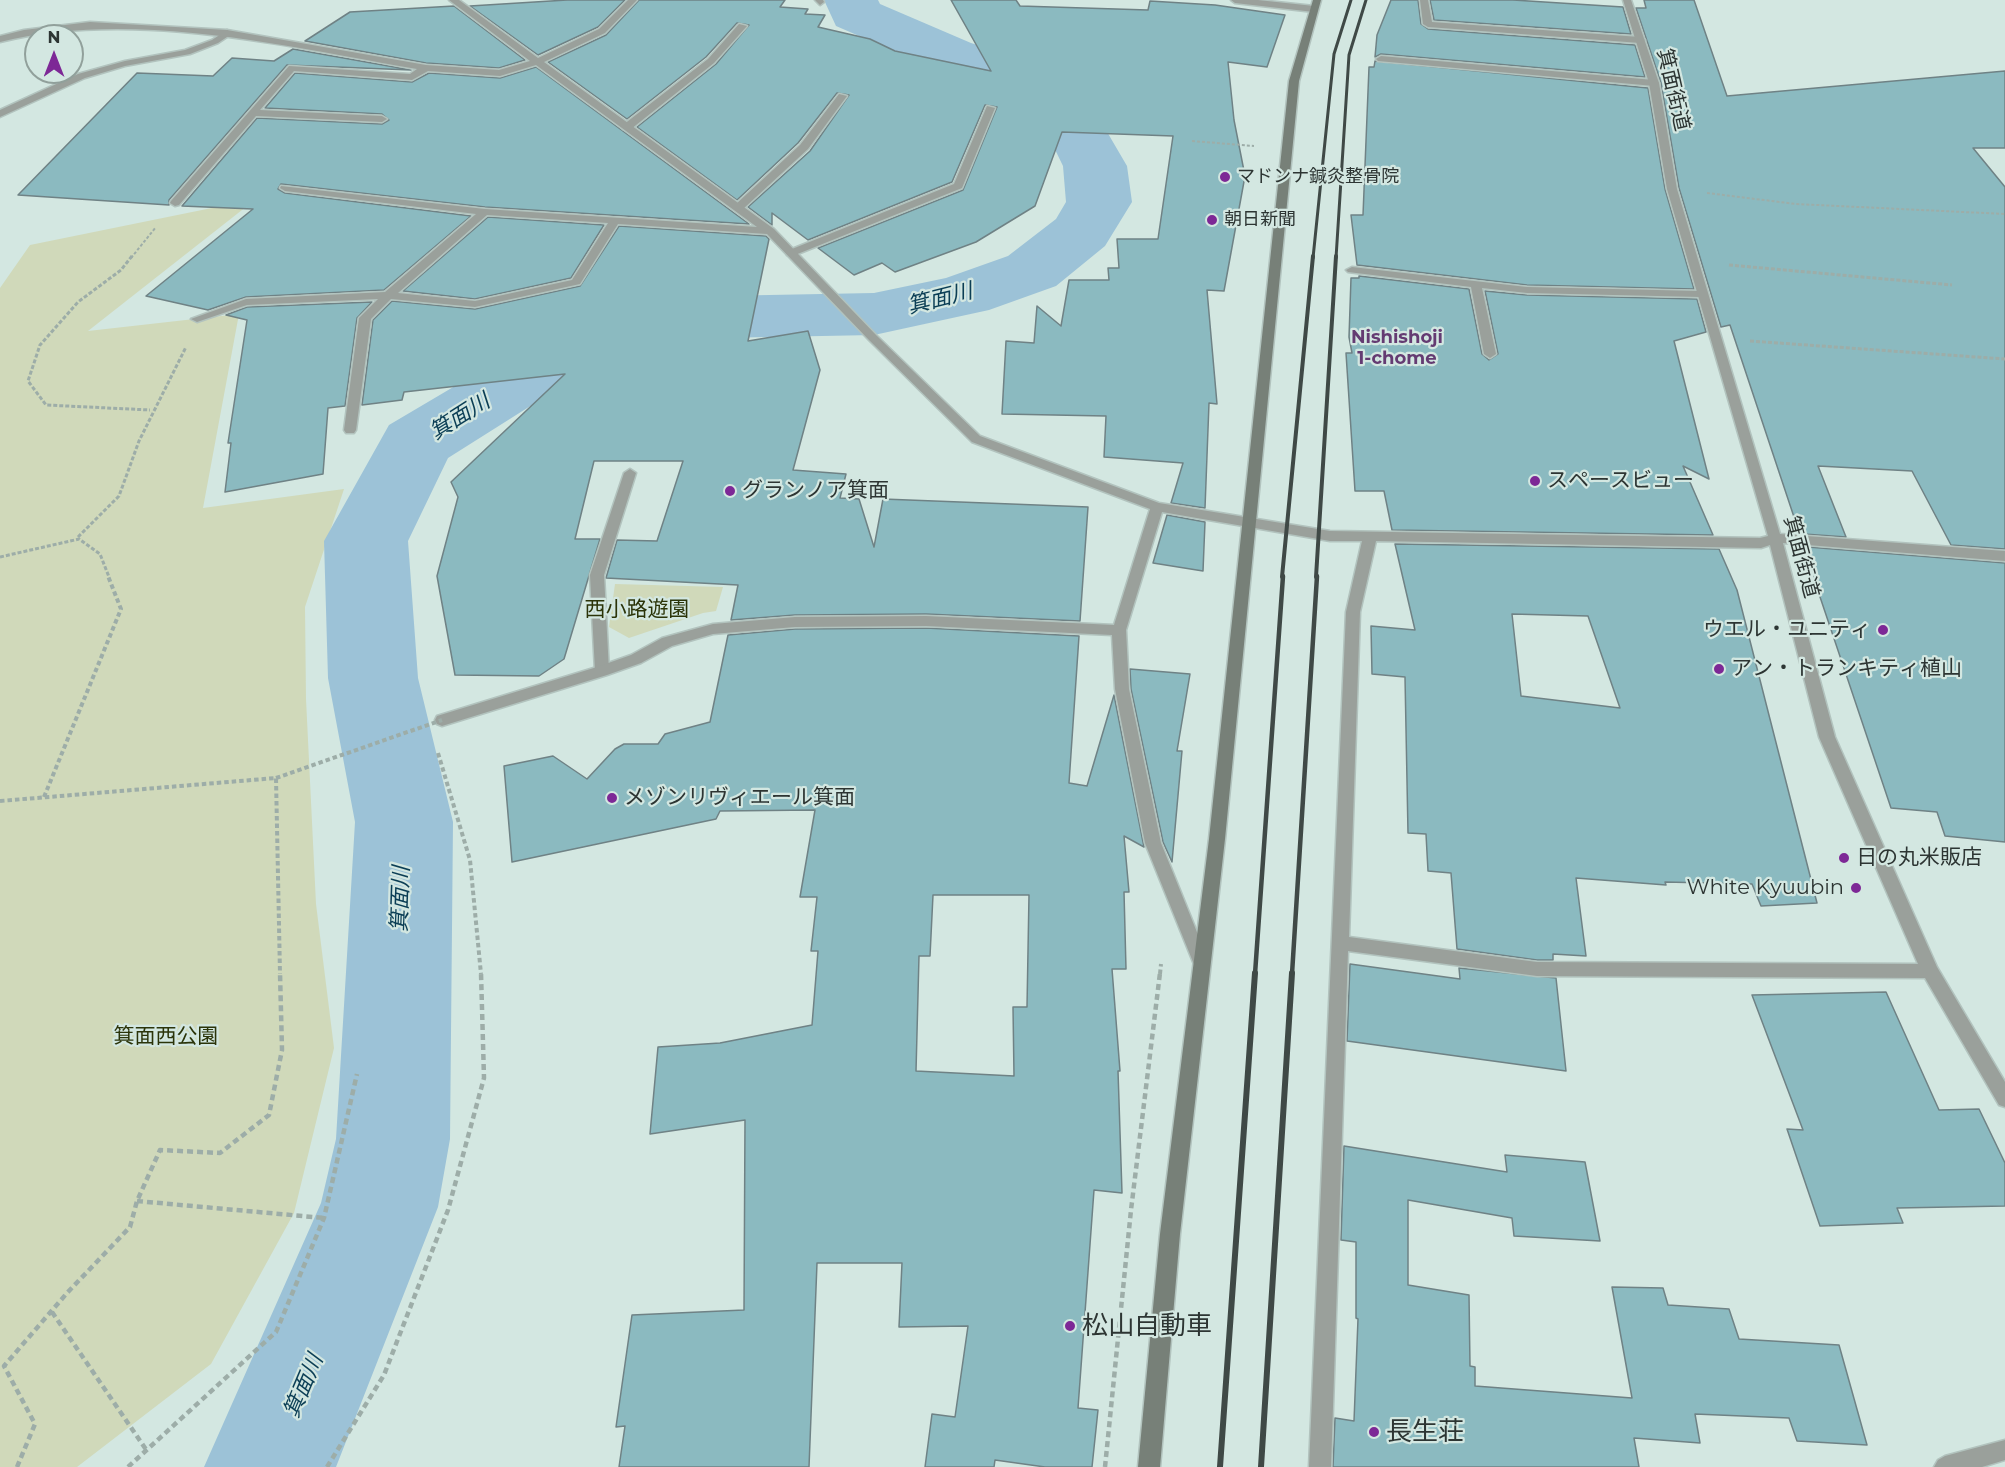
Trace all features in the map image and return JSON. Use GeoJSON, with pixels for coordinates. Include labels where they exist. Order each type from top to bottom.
{"type":"FeatureCollection","features":[{"type":"Feature","properties":{"kind":"street"},"geometry":{"type":"LineString","coordinates":[[453,0],[770,231],[873,338],[976,439],[1157,507],[1330,536],[1761,543],[1774,538],[2005,556]]}},
{"type":"Feature","properties":{"kind":"street"},"geometry":{"type":"LineString","coordinates":[[0,39],[24,33],[90,25],[227,33],[426,68],[500,73],[536,62],[602,31],[633,0]]}},
{"type":"Feature","properties":{"kind":"street"},"geometry":{"type":"LineString","coordinates":[[1149,1467],[1170,1234],[1216,839],[1293,81],[1316,5],[1235,0]]}},
{"type":"Feature","properties":{"kind":"street"},"geometry":{"type":"LineString","coordinates":[[1424,0],[1428,24],[1640,40]]}},
{"type":"Feature","properties":{"kind":"street","name":"箕面街道"},"geometry":{"type":"LineString","coordinates":[[1627,0],[1654,83],[1671,189],[1700,294],[1774,538],[1827,737],[1929,971],[2005,1099]]}},
{"type":"Feature","properties":{"kind":"street"},"geometry":{"type":"LineString","coordinates":[[627,127],[711,61],[742,26]]}},
{"type":"Feature","properties":{"kind":"street"},"geometry":{"type":"LineString","coordinates":[[0,114],[24,100],[88,75],[142,60],[198,49],[214,44],[227,33]]}},
{"type":"Feature","properties":{"kind":"street"},"geometry":{"type":"LineString","coordinates":[[1381,59],[1654,83]]}},
{"type":"Feature","properties":{"kind":"street"},"geometry":{"type":"LineString","coordinates":[[175,203],[251,112],[292,68],[412,77],[426,68]]}},
{"type":"Feature","properties":{"kind":"street"},"geometry":{"type":"LineString","coordinates":[[739,207],[804,147],[842,96]]}},
{"type":"Feature","properties":{"kind":"street"},"geometry":{"type":"LineString","coordinates":[[791,253],[958,186],[990,108]]}},
{"type":"Feature","properties":{"kind":"street"},"geometry":{"type":"LineString","coordinates":[[251,112],[382,119]]}},
{"type":"Feature","properties":{"kind":"street"},"geometry":{"type":"LineString","coordinates":[[285,188],[485,212],[770,231]]}},
{"type":"Feature","properties":{"kind":"street"},"geometry":{"type":"LineString","coordinates":[[350,430],[365,318],[388,295],[485,212]]}},
{"type":"Feature","properties":{"kind":"street"},"geometry":{"type":"LineString","coordinates":[[200,318],[246,302],[388,295],[475,304],[576,282],[615,220]]}},
{"type":"Feature","properties":{"kind":"street"},"geometry":{"type":"LineString","coordinates":[[1352,270],[1527,290],[1700,294]]}},
{"type":"Feature","properties":{"kind":"street"},"geometry":{"type":"LineString","coordinates":[[1476,285],[1490,354]]}},
{"type":"Feature","properties":{"kind":"street"},"geometry":{"type":"LineString","coordinates":[[602,671],[597,574],[630,473]]}},
{"type":"Feature","properties":{"kind":"street"},"geometry":{"type":"LineString","coordinates":[[1157,507],[1119,630],[1122,689],[1153,843],[1201,962]]}},
{"type":"Feature","properties":{"kind":"street"},"geometry":{"type":"LineString","coordinates":[[1320,1467],[1353,612],[1370,536]]}},
{"type":"Feature","properties":{"kind":"street"},"geometry":{"type":"LineString","coordinates":[[435,721],[602,671],[668,642],[713,629],[795,622],[926,621],[1119,630]]}},
{"type":"Feature","properties":{"kind":"street"},"geometry":{"type":"LineString","coordinates":[[1341,943],[1537,969],[1929,971]]}},
{"type":"Feature","properties":{"kind":"street"},"geometry":{"type":"LineString","coordinates":[[1945,1467],[2005,1450]]}},
{"type":"Feature","properties":{"kind":"path"},"geometry":{"type":"LineString","coordinates":[[1192,141],[1262,147]]}},
{"type":"Feature","properties":{"kind":"path"},"geometry":{"type":"LineString","coordinates":[[1671,189],[1796,204],[2005,214]]}},
{"type":"Feature","properties":{"kind":"path"},"geometry":{"type":"LineString","coordinates":[[150,410],[46,405],[28,381],[40,345],[78,302],[122,270],[175,203]]}},
{"type":"Feature","properties":{"kind":"path"},"geometry":{"type":"LineString","coordinates":[[1691,262],[1952,285]]}},
{"type":"Feature","properties":{"kind":"path"},"geometry":{"type":"LineString","coordinates":[[78,537],[119,496],[144,430],[200,318]]}},
{"type":"Feature","properties":{"kind":"path"},"geometry":{"type":"LineString","coordinates":[[1714,339],[2005,359]]}},
{"type":"Feature","properties":{"kind":"path"},"geometry":{"type":"LineString","coordinates":[[0,557],[79,539],[100,554],[121,609],[44,797]]}},
{"type":"Feature","properties":{"kind":"path"},"geometry":{"type":"LineString","coordinates":[[432,732],[435,721]]}},
{"type":"Feature","properties":{"kind":"path"},"geometry":{"type":"LineString","coordinates":[[0,801],[276,778],[435,721]]}},
{"type":"Feature","properties":{"kind":"path"},"geometry":{"type":"LineString","coordinates":[[327,1467],[384,1375],[448,1210],[484,1078],[481,970],[470,860],[435,743]]}},
{"type":"Feature","properties":{"kind":"path"},"geometry":{"type":"LineString","coordinates":[[17,1467],[35,1424],[4,1366],[67,1293],[130,1227],[136,1201],[160,1150],[220,1153],[269,1115],[282,1050],[276,778]]}},
{"type":"Feature","properties":{"kind":"path"},"geometry":{"type":"LineString","coordinates":[[128,1467],[276,1332],[324,1218],[357,1074]]}},
{"type":"Feature","properties":{"kind":"path"},"geometry":{"type":"LineString","coordinates":[[136,1201],[324,1218]]}},
{"type":"Feature","properties":{"kind":"path"},"geometry":{"type":"LineString","coordinates":[[52,1312],[147,1451]]}},
{"type":"Feature","properties":{"kind":"green space","name":"箕面西公園"},"geometry":{"type":"Polygon","coordinates":[[[256,199],[88,331],[239,314],[203,508],[344,489],[305,607],[306,699],[316,904],[334,1048],[294,1213],[211,1364],[77,1467],[0,1467],[0,288],[30,245],[256,199]]]}},
{"type":"Feature","properties":{"kind":"green space","name":"西小路遊園"},"geometry":{"type":"Polygon","coordinates":[[[615,584],[723,587],[716,611],[703,613],[629,638],[609,627],[615,584]]]}},
{"type":"Feature","properties":{"kind":"building"},"geometry":{"type":"Polygon","coordinates":[[[567,0],[625,0],[598,27],[538,55],[470,6],[567,0]]]}},
{"type":"Feature","properties":{"kind":"building"},"geometry":{"type":"Polygon","coordinates":[[[639,0],[785,0],[780,7],[808,9],[805,14],[825,15],[818,27],[870,39],[895,51],[991,71],[951,0],[1016,0],[1020,6],[1148,10],[1150,1],[1215,5],[1285,15],[1267,67],[1228,62],[1234,120],[1245,176],[1224,291],[1207,290],[1217,404],[1209,403],[1205,508],[1171,503],[1183,463],[1104,457],[1106,416],[1002,414],[1006,341],[1034,343],[1037,306],[1061,326],[1069,280],[1109,280],[1108,268],[1119,268],[1117,239],[1158,239],[1173,136],[1062,132],[1035,206],[976,242],[895,272],[882,263],[854,275],[818,248],[963,190],[997,107],[985,105],[952,182],[808,240],[772,213],[772,225],[748,207],[810,151],[849,95],[837,93],[798,143],[737,200],[637,127],[716,64],[749,25],[737,23],[706,57],[627,119],[548,62],[606,35],[639,0]]]}},
{"type":"Feature","properties":{"kind":"building"},"geometry":{"type":"Polygon","coordinates":[[[1391,0],[1418,0],[1421,24],[1428,29],[1635,45],[1645,77],[1381,54],[1375,57],[1377,35],[1391,0]]]}},
{"type":"Feature","properties":{"kind":"building"},"geometry":{"type":"Polygon","coordinates":[[[1430,0],[1513,0],[1623,7],[1631,34],[1434,20],[1430,0]]]}},
{"type":"Feature","properties":{"kind":"building"},"geometry":{"type":"Polygon","coordinates":[[[1644,0],[1694,0],[1727,96],[2005,71],[2005,148],[1973,148],[2005,187],[2005,549],[1951,545],[1912,471],[1818,466],[1846,537],[1804,534],[1803,526],[1796,523],[1730,325],[1721,327],[1679,188],[1661,83],[1636,8],[1646,8],[1644,0]]]}},
{"type":"Feature","properties":{"kind":"building"},"geometry":{"type":"Polygon","coordinates":[[[454,6],[525,60],[499,68],[426,63],[305,41],[350,12],[454,6]]]}},
{"type":"Feature","properties":{"kind":"building"},"geometry":{"type":"Polygon","coordinates":[[[293,49],[411,70],[287,65],[169,200],[169,205],[18,195],[137,73],[213,76],[232,58],[274,61],[293,49]]]}},
{"type":"Feature","properties":{"kind":"building"},"geometry":{"type":"Polygon","coordinates":[[[1375,61],[1648,88],[1665,189],[1694,289],[1527,285],[1357,265],[1351,215],[1363,215],[1369,67],[1374,67],[1375,61]]]}},
{"type":"Feature","properties":{"kind":"building"},"geometry":{"type":"Polygon","coordinates":[[[536,67],[749,224],[485,207],[281,184],[278,189],[285,193],[471,216],[384,290],[246,297],[208,310],[146,296],[253,209],[182,206],[257,118],[382,124],[389,120],[382,114],[265,108],[295,73],[412,82],[429,73],[500,78],[536,67]]]}},
{"type":"Feature","properties":{"kind":"building"},"geometry":{"type":"Polygon","coordinates":[[[488,217],[604,225],[571,278],[475,299],[403,291],[488,217]]]}},
{"type":"Feature","properties":{"kind":"building"},"geometry":{"type":"Polygon","coordinates":[[[619,226],[766,236],[769,239],[748,341],[808,331],[820,370],[793,470],[846,474],[840,498],[859,499],[874,547],[883,499],[1088,507],[1080,621],[926,614],[795,615],[731,620],[738,585],[606,578],[617,540],[657,541],[683,461],[594,461],[575,539],[600,539],[564,659],[539,676],[455,675],[437,576],[458,497],[451,482],[565,374],[404,392],[402,400],[362,405],[373,320],[392,301],[475,309],[580,286],[619,226]]]}},
{"type":"Feature","properties":{"kind":"building"},"geometry":{"type":"Polygon","coordinates":[[[1359,276],[1469,289],[1482,354],[1489,360],[1498,354],[1485,291],[1527,295],[1697,299],[1706,332],[1674,341],[1709,479],[1683,466],[1713,535],[1392,530],[1384,491],[1355,491],[1346,353],[1352,353],[1349,337],[1351,278],[1359,278],[1359,276]]]}},
{"type":"Feature","properties":{"kind":"building"},"geometry":{"type":"Polygon","coordinates":[[[372,302],[357,318],[345,406],[328,408],[323,474],[225,492],[231,443],[228,443],[247,320],[226,315],[247,307],[372,302]]]}},
{"type":"Feature","properties":{"kind":"building"},"geometry":{"type":"Polygon","coordinates":[[[1167,515],[1205,522],[1203,571],[1153,563],[1167,515]]]}},
{"type":"Feature","properties":{"kind":"building"},"geometry":{"type":"Polygon","coordinates":[[[1395,544],[1719,549],[1737,590],[1817,903],[1761,906],[1752,884],[1665,882],[1666,885],[1576,878],[1586,956],[1553,954],[1553,960],[1537,960],[1457,949],[1451,873],[1428,871],[1426,834],[1408,833],[1405,677],[1372,674],[1371,626],[1415,630],[1395,544]],[[1512,614],[1521,696],[1620,708],[1588,616],[1512,614]]]}},
{"type":"Feature","properties":{"kind":"building"},"geometry":{"type":"Polygon","coordinates":[[[1808,547],[2005,563],[2005,842],[1945,836],[1937,812],[1891,808],[1816,585],[1808,547]]]}},
{"type":"Feature","properties":{"kind":"building"},"geometry":{"type":"Polygon","coordinates":[[[926,628],[1079,636],[1069,783],[1087,786],[1114,695],[1144,847],[1124,836],[1129,892],[1124,892],[1126,969],[1112,969],[1120,1071],[1118,1071],[1122,1193],[1094,1190],[1078,1408],[1098,1410],[1092,1467],[1045,1467],[995,1460],[994,1467],[925,1467],[932,1414],[955,1417],[968,1326],[899,1327],[902,1263],[817,1263],[809,1467],[619,1467],[625,1426],[616,1427],[632,1315],[744,1310],[745,1120],[650,1134],[658,1047],[720,1043],[812,1025],[818,951],[811,951],[817,897],[800,897],[815,810],[720,811],[716,819],[512,862],[504,766],[553,756],[587,779],[615,749],[624,744],[658,744],[665,734],[710,722],[728,635],[795,629],[926,628]],[[933,895],[930,956],[919,956],[916,1071],[1014,1076],[1013,1007],[1027,1007],[1029,895],[933,895]]]}},
{"type":"Feature","properties":{"kind":"building"},"geometry":{"type":"Polygon","coordinates":[[[1130,669],[1190,674],[1177,751],[1182,751],[1172,862],[1163,842],[1131,689],[1130,669]]]}},
{"type":"Feature","properties":{"kind":"building"},"geometry":{"type":"Polygon","coordinates":[[[1350,964],[1460,979],[1459,968],[1556,978],[1566,1071],[1347,1041],[1350,964]]]}},
{"type":"Feature","properties":{"kind":"building"},"geometry":{"type":"Polygon","coordinates":[[[1886,992],[1939,1110],[1979,1109],[2005,1163],[2005,1206],[1897,1208],[1903,1223],[1820,1226],[1787,1129],[1803,1130],[1752,995],[1886,992]]]}},
{"type":"Feature","properties":{"kind":"building"},"geometry":{"type":"Polygon","coordinates":[[[1344,1146],[1507,1172],[1505,1155],[1585,1162],[1600,1241],[1514,1236],[1512,1218],[1408,1200],[1408,1285],[1469,1295],[1470,1366],[1475,1367],[1475,1386],[1632,1398],[1612,1287],[1663,1288],[1668,1305],[1729,1309],[1739,1339],[1839,1345],[1867,1445],[1797,1441],[1789,1418],[1695,1414],[1700,1443],[1634,1438],[1639,1467],[1333,1467],[1335,1418],[1354,1421],[1358,1319],[1356,1318],[1356,1242],[1341,1240],[1344,1146]]]}},
{"type":"Feature","properties":{"kind":"waterway","name":"箕面川"},"geometry":{"type":"LineString","coordinates":[[270,1467],[379,1207],[393,1139],[404,822],[373,678],[366,541],[417,443],[564,353],[717,317],[874,314],[964,295],[1032,271],[1081,232],[1099,202],[1095,166],[1074,126],[1010,74],[951,55],[856,14],[851,0]]}},
{"type":"Feature","properties":{"kind":"railway"},"geometry":{"type":"LineString","coordinates":[[1313,258],[1334,54],[1351,0]]}},
{"type":"Feature","properties":{"kind":"railway"},"geometry":{"type":"LineString","coordinates":[[1336,258],[1349,55],[1366,0]]}},
{"type":"Feature","properties":{"kind":"railway"},"geometry":{"type":"LineString","coordinates":[[1282,577],[1313,256]]}},
{"type":"Feature","properties":{"kind":"railway"},"geometry":{"type":"LineString","coordinates":[[1316,577],[1336,256]]}},
{"type":"Feature","properties":{"kind":"railway"},"geometry":{"type":"LineString","coordinates":[[1255,974],[1283,576]]}},
{"type":"Feature","properties":{"kind":"railway"},"geometry":{"type":"LineString","coordinates":[[1292,974],[1317,576]]}},
{"type":"Feature","properties":{"kind":"railway"},"geometry":{"type":"LineString","coordinates":[[1220,1467],[1255,973]]}},
{"type":"Feature","properties":{"kind":"railway"},"geometry":{"type":"LineString","coordinates":[[1261,1467],[1292,973]]}},
{"type":"Feature","properties":{"kind":"place","name":"マドンナ鍼灸整骨院"},"geometry":{"type":"Point","coordinates":[1225,177]}},
{"type":"Feature","properties":{"kind":"place","name":"朝日新聞"},"geometry":{"type":"Point","coordinates":[1212,220]}},
{"type":"Feature","properties":{"kind":"place","name":"スペースビュー"},"geometry":{"type":"Point","coordinates":[1535,481]}},
{"type":"Feature","properties":{"kind":"place","name":"グランノア箕面"},"geometry":{"type":"Point","coordinates":[730,491]}},
{"type":"Feature","properties":{"kind":"place","name":"ウエル・ユニティ"},"geometry":{"type":"Point","coordinates":[1883,630]}},
{"type":"Feature","properties":{"kind":"place","name":"アン・トランキティ植山"},"geometry":{"type":"Point","coordinates":[1719,669]}},
{"type":"Feature","properties":{"kind":"place","name":"メゾンリヴィエール箕面"},"geometry":{"type":"Point","coordinates":[612,798]}},
{"type":"Feature","properties":{"kind":"place","name":"日の丸米販店"},"geometry":{"type":"Point","coordinates":[1844,858]}},
{"type":"Feature","properties":{"kind":"place","name":"White Kyuubin"},"geometry":{"type":"Point","coordinates":[1856,888]}},
{"type":"Feature","properties":{"kind":"place","name":"松山自動車"},"geometry":{"type":"Point","coordinates":[1070,1326]}},
{"type":"Feature","properties":{"kind":"place","name":"長生荘"},"geometry":{"type":"Point","coordinates":[1374,1432]}},
{"type":"Feature","properties":{"kind":"district","name":"Nishishoji 1-chome"},"geometry":{"type":"Point","coordinates":[1397,348]}}]}
